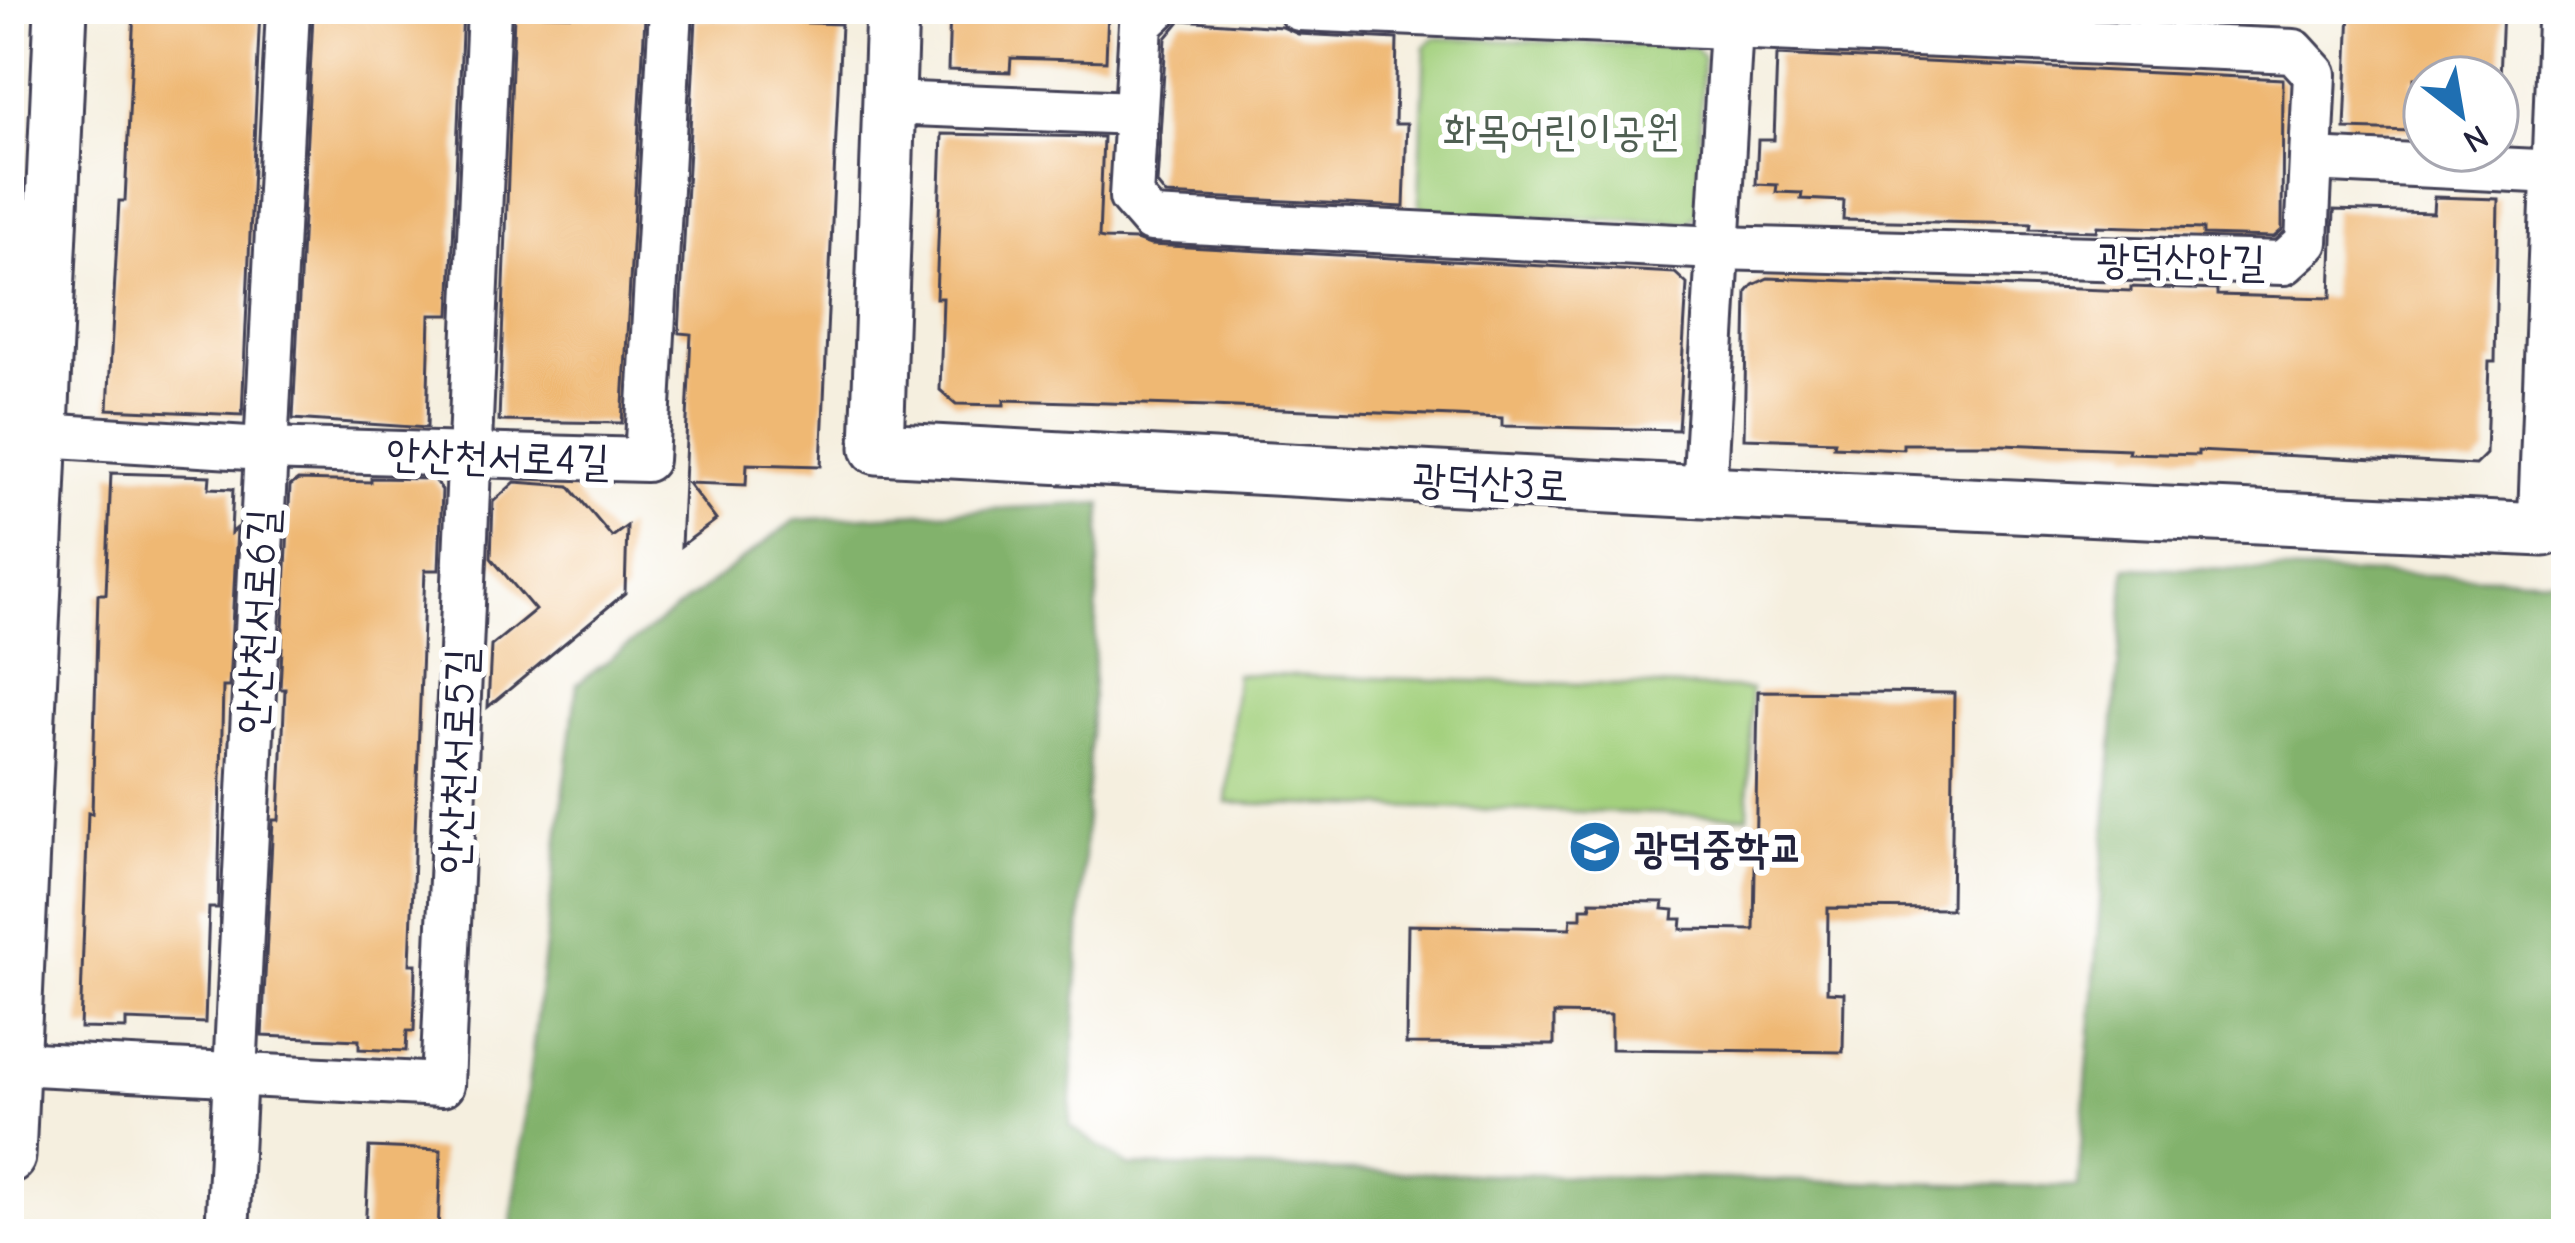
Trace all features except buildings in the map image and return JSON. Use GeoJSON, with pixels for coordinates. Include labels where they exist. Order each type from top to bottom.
{"type":"FeatureCollection","features":[{"type":"Feature","properties":{"kind":"street"},"geometry":{"type":"LineString","coordinates":[[9,1157],[62,9]]}},
{"type":"Feature","properties":{"kind":"street","name":"안산천서로6길"},"geometry":{"type":"LineString","coordinates":[[227,1234],[288,9]]}},
{"type":"Feature","properties":{"kind":"street","name":"안산천서로5길"},"geometry":{"type":"LineString","coordinates":[[14,1063],[442,1085],[489,9]]}},
{"type":"Feature","properties":{"kind":"street","name":"안산천서로4길"},"geometry":{"type":"LineString","coordinates":[[42,435],[264,449],[646,460],[671,9]]}},
{"type":"Feature","properties":{"kind":"street","name":"광덕산3로"},"geometry":{"type":"LineString","coordinates":[[892,9],[877,448],[2555,530]]}},
{"type":"Feature","properties":{"kind":"street","name":"광덕산안길"},"geometry":{"type":"LineString","coordinates":[[1157,9],[1141,24],[1131,197],[1151,220],[1717,248],[2284,263],[2307,242],[2315,74],[2294,52],[1731,19],[1299,9]]}},
{"type":"Feature","properties":{"kind":"street"},"geometry":{"type":"LineString","coordinates":[[2555,530],[2564,9]]}},
{"type":"Feature","properties":{"kind":"street"},"geometry":{"type":"LineString","coordinates":[[1704,492],[1731,19]]}},
{"type":"Feature","properties":{"kind":"street"},"geometry":{"type":"LineString","coordinates":[[887,103],[1135,113]]}},
{"type":"Feature","properties":{"kind":"street"},"geometry":{"type":"LineString","coordinates":[[2312,160],[2558,172]]}},
{"type":"Feature","properties":{"kind":"green space","name":"화목어린이공원"},"geometry":{"type":"Polygon","coordinates":[[[1434,38],[1695,47],[1703,57],[1697,214],[1688,223],[1427,214],[1419,204],[1425,47],[1434,38]]]}},
{"type":"Feature","properties":{"kind":"green space"},"geometry":{"type":"Polygon","coordinates":[[[1102,503],[1070,1126],[1129,1166],[2078,1187],[2126,567],[2566,579],[2566,1234],[510,1234],[577,684],[795,520],[1102,503]]]}},
{"type":"Feature","properties":{"kind":"green space"},"geometry":{"type":"Polygon","coordinates":[[[1236,674],[1751,689],[1748,816],[1227,803],[1236,674]]]}},
{"type":"Feature","properties":{"kind":"place","name":"광덕중학교"},"geometry":{"type":"Point","coordinates":[1595,847]}}]}
